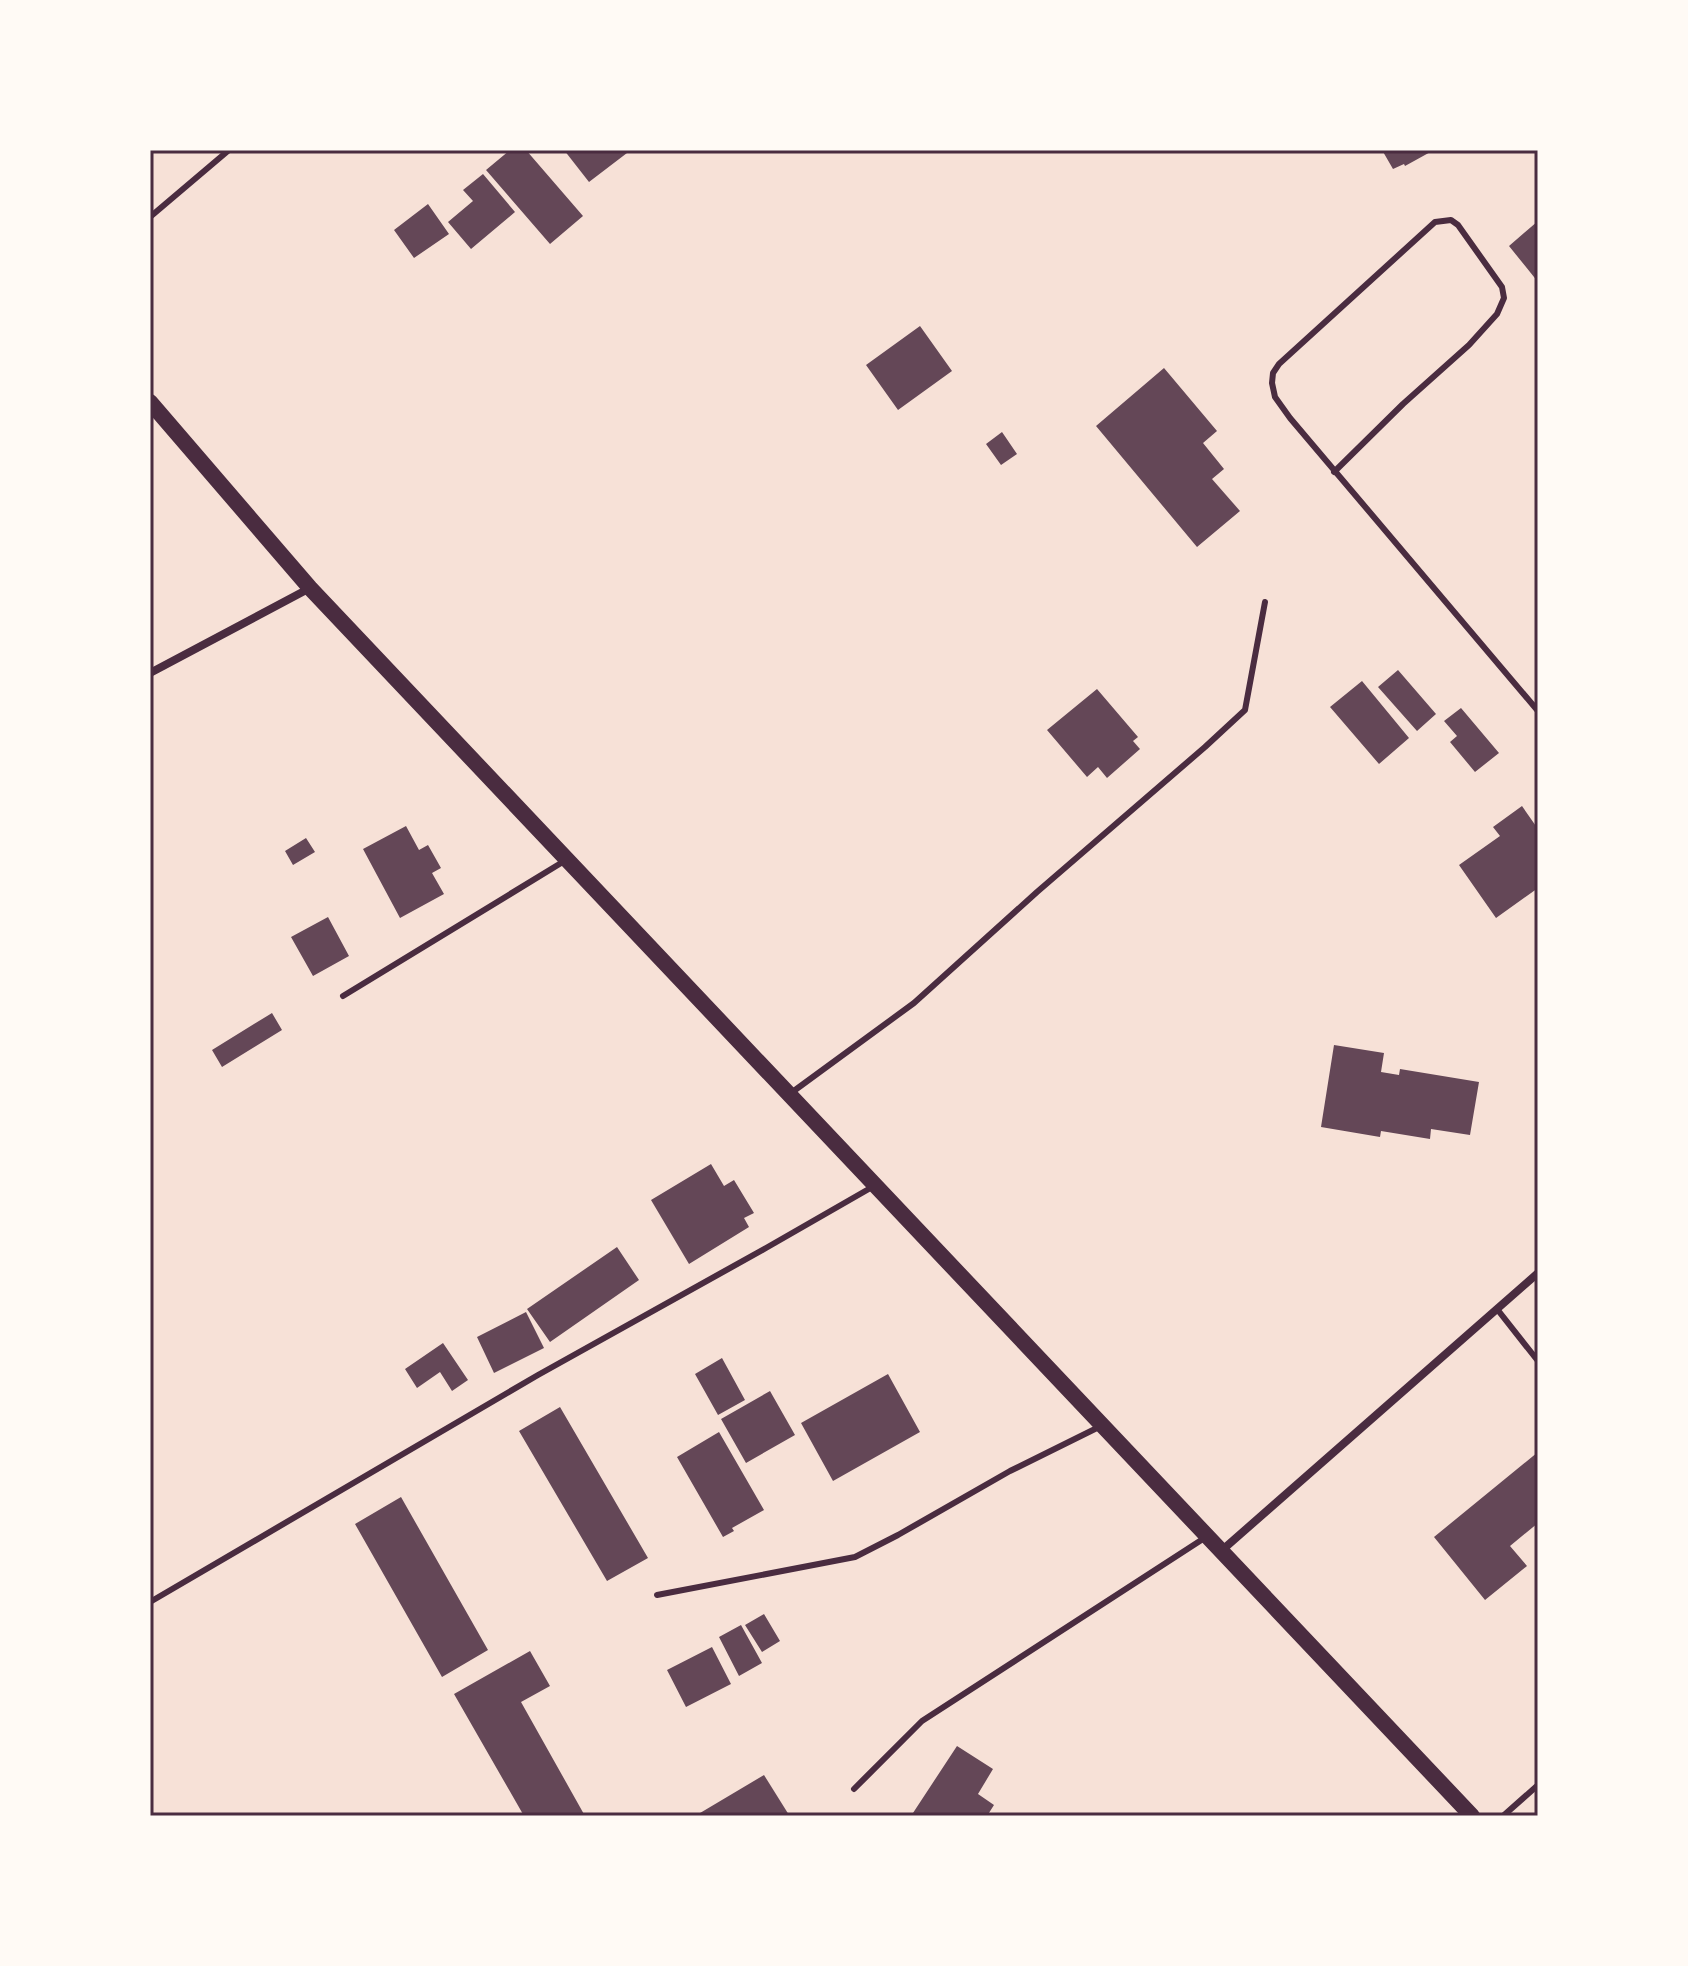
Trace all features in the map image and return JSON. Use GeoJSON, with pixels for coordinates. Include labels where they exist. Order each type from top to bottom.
{"type":"FeatureCollection","features":[{"type":"Feature","properties":{"kind":"main road"},"geometry":{"type":"LineString","coordinates":[[150,402],[310,588],[1472,1816]]}},
{"type":"Feature","properties":{"kind":"street"},"geometry":{"type":"LineString","coordinates":[[150,673],[310,588]]}},
{"type":"Feature","properties":{"kind":"street"},"geometry":{"type":"LineString","coordinates":[[1220,1552],[1538,1273]]}},
{"type":"Feature","properties":{"kind":"lane"},"geometry":{"type":"LineString","coordinates":[[150,217],[229,150]]}},
{"type":"Feature","properties":{"kind":"lane"},"geometry":{"type":"LineString","coordinates":[[1334,472],[1469,345],[1502,306],[1502,287],[1458,225],[1451,220],[1435,222],[1279,364],[1273,373],[1272,383],[1275,397],[1290,418],[1334,472],[1538,711]]}},
{"type":"Feature","properties":{"kind":"lane"},"geometry":{"type":"LineString","coordinates":[[789,1095],[914,1003],[1245,710],[1265,602]]}},
{"type":"Feature","properties":{"kind":"lane"},"geometry":{"type":"LineString","coordinates":[[343,996],[566,860]]}},
{"type":"Feature","properties":{"kind":"lane"},"geometry":{"type":"LineString","coordinates":[[150,1602],[538,1375],[874,1186]]}},
{"type":"Feature","properties":{"kind":"lane"},"geometry":{"type":"LineString","coordinates":[[1497,1309],[1538,1361]]}},
{"type":"Feature","properties":{"kind":"lane"},"geometry":{"type":"LineString","coordinates":[[657,1595],[855,1557],[1010,1471],[1101,1426]]}},
{"type":"Feature","properties":{"kind":"lane"},"geometry":{"type":"LineString","coordinates":[[854,1789],[922,1721],[1206,1537]]}},
{"type":"Feature","properties":{"kind":"lane"},"geometry":{"type":"LineString","coordinates":[[1503,1816],[1538,1785]]}},
{"type":"Feature","properties":{"kind":"building"},"geometry":{"type":"Polygon","coordinates":[[[510,150],[526,150],[583,216],[550,244],[486,170],[510,150]]]}},
{"type":"Feature","properties":{"kind":"building"},"geometry":{"type":"Polygon","coordinates":[[[564,150],[625,150],[627,153],[589,182],[564,150]]]}},
{"type":"Feature","properties":{"kind":"building"},"geometry":{"type":"Polygon","coordinates":[[[1382,150],[1434,150],[1393,169],[1382,150]]]}},
{"type":"Feature","properties":{"kind":"building"},"geometry":{"type":"Polygon","coordinates":[[[483,174],[515,212],[471,249],[448,222],[473,201],[463,190],[483,174]]]}},
{"type":"Feature","properties":{"kind":"building"},"geometry":{"type":"Polygon","coordinates":[[[428,204],[449,234],[414,258],[394,230],[428,204]]]}},
{"type":"Feature","properties":{"kind":"building"},"geometry":{"type":"Polygon","coordinates":[[[1538,221],[1538,282],[1509,246],[1538,221]]]}},
{"type":"Feature","properties":{"kind":"building"},"geometry":{"type":"Polygon","coordinates":[[[920,326],[952,371],[898,410],[866,365],[920,326]]]}},
{"type":"Feature","properties":{"kind":"building"},"geometry":{"type":"Polygon","coordinates":[[[1164,368],[1217,431],[1203,443],[1224,469],[1212,479],[1240,511],[1197,547],[1096,426],[1164,368]]]}},
{"type":"Feature","properties":{"kind":"building"},"geometry":{"type":"Polygon","coordinates":[[[1002,432],[1017,454],[1001,465],[986,444],[1002,432]]]}},
{"type":"Feature","properties":{"kind":"building"},"geometry":{"type":"Polygon","coordinates":[[[1398,670],[1436,714],[1417,731],[1378,687],[1398,670]]]}},
{"type":"Feature","properties":{"kind":"building"},"geometry":{"type":"Polygon","coordinates":[[[1362,681],[1409,738],[1379,764],[1330,707],[1362,681]]]}},
{"type":"Feature","properties":{"kind":"building"},"geometry":{"type":"Polygon","coordinates":[[[1097,689],[1138,737],[1133,741],[1140,749],[1107,778],[1098,767],[1087,777],[1047,730],[1097,689]]]}},
{"type":"Feature","properties":{"kind":"building"},"geometry":{"type":"Polygon","coordinates":[[[1461,708],[1499,753],[1475,772],[1450,742],[1457,736],[1444,721],[1461,708]]]}},
{"type":"Feature","properties":{"kind":"building"},"geometry":{"type":"Polygon","coordinates":[[[1522,806],[1538,829],[1538,888],[1496,918],[1459,865],[1500,836],[1493,827],[1522,806]]]}},
{"type":"Feature","properties":{"kind":"building"},"geometry":{"type":"Polygon","coordinates":[[[406,826],[419,850],[428,845],[441,868],[432,873],[444,894],[400,918],[363,849],[406,826]]]}},
{"type":"Feature","properties":{"kind":"building"},"geometry":{"type":"Polygon","coordinates":[[[306,838],[315,852],[293,865],[285,851],[306,838]]]}},
{"type":"Feature","properties":{"kind":"building"},"geometry":{"type":"Polygon","coordinates":[[[328,917],[349,956],[313,976],[291,937],[328,917]]]}},
{"type":"Feature","properties":{"kind":"building"},"geometry":{"type":"Polygon","coordinates":[[[272,1013],[282,1030],[222,1067],[212,1050],[272,1013]]]}},
{"type":"Feature","properties":{"kind":"building"},"geometry":{"type":"Polygon","coordinates":[[[1334,1045],[1384,1053],[1381,1072],[1399,1075],[1400,1069],[1479,1082],[1470,1135],[1431,1129],[1430,1139],[1381,1131],[1380,1137],[1321,1127],[1334,1045]]]}},
{"type":"Feature","properties":{"kind":"building"},"geometry":{"type":"Polygon","coordinates":[[[711,1164],[724,1186],[734,1180],[754,1213],[744,1218],[749,1227],[689,1264],[651,1200],[711,1164]]]}},
{"type":"Feature","properties":{"kind":"building"},"geometry":{"type":"Polygon","coordinates":[[[617,1247],[639,1280],[550,1342],[527,1309],[617,1247]]]}},
{"type":"Feature","properties":{"kind":"building"},"geometry":{"type":"Polygon","coordinates":[[[526,1312],[544,1348],[494,1373],[477,1337],[526,1312]]]}},
{"type":"Feature","properties":{"kind":"building"},"geometry":{"type":"Polygon","coordinates":[[[443,1343],[468,1380],[452,1391],[440,1372],[417,1388],[405,1369],[443,1343]]]}},
{"type":"Feature","properties":{"kind":"building"},"geometry":{"type":"Polygon","coordinates":[[[722,1358],[745,1400],[718,1415],[695,1374],[722,1358]]]}},
{"type":"Feature","properties":{"kind":"building"},"geometry":{"type":"Polygon","coordinates":[[[888,1374],[920,1432],[833,1481],[801,1423],[888,1374]]]}},
{"type":"Feature","properties":{"kind":"building"},"geometry":{"type":"Polygon","coordinates":[[[770,1391],[795,1435],[746,1463],[721,1419],[770,1391]]]}},
{"type":"Feature","properties":{"kind":"building"},"geometry":{"type":"Polygon","coordinates":[[[560,1407],[648,1558],[607,1581],[519,1431],[560,1407]]]}},
{"type":"Feature","properties":{"kind":"building"},"geometry":{"type":"Polygon","coordinates":[[[719,1432],[764,1510],[732,1528],[734,1531],[723,1537],[677,1457],[719,1432]]]}},
{"type":"Feature","properties":{"kind":"building"},"geometry":{"type":"Polygon","coordinates":[[[1538,1452],[1538,1523],[1510,1546],[1527,1566],[1485,1600],[1434,1537],[1538,1452]]]}},
{"type":"Feature","properties":{"kind":"building"},"geometry":{"type":"Polygon","coordinates":[[[401,1497],[488,1650],[442,1677],[355,1524],[401,1497]]]}},
{"type":"Feature","properties":{"kind":"building"},"geometry":{"type":"Polygon","coordinates":[[[764,1614],[780,1641],[762,1652],[745,1625],[764,1614]]]}},
{"type":"Feature","properties":{"kind":"building"},"geometry":{"type":"Polygon","coordinates":[[[741,1625],[762,1663],[739,1676],[719,1637],[741,1625]]]}},
{"type":"Feature","properties":{"kind":"building"},"geometry":{"type":"Polygon","coordinates":[[[712,1647],[731,1684],[686,1707],[667,1670],[712,1647]]]}},
{"type":"Feature","properties":{"kind":"building"},"geometry":{"type":"Polygon","coordinates":[[[530,1651],[550,1686],[521,1702],[585,1816],[524,1816],[454,1694],[530,1651]]]}},
{"type":"Feature","properties":{"kind":"building"},"geometry":{"type":"Polygon","coordinates":[[[957,1746],[993,1769],[978,1794],[994,1805],[987,1816],[911,1816],[957,1746]]]}},
{"type":"Feature","properties":{"kind":"building"},"geometry":{"type":"Polygon","coordinates":[[[764,1775],[789,1815],[695,1816],[764,1775]]]}}]}
